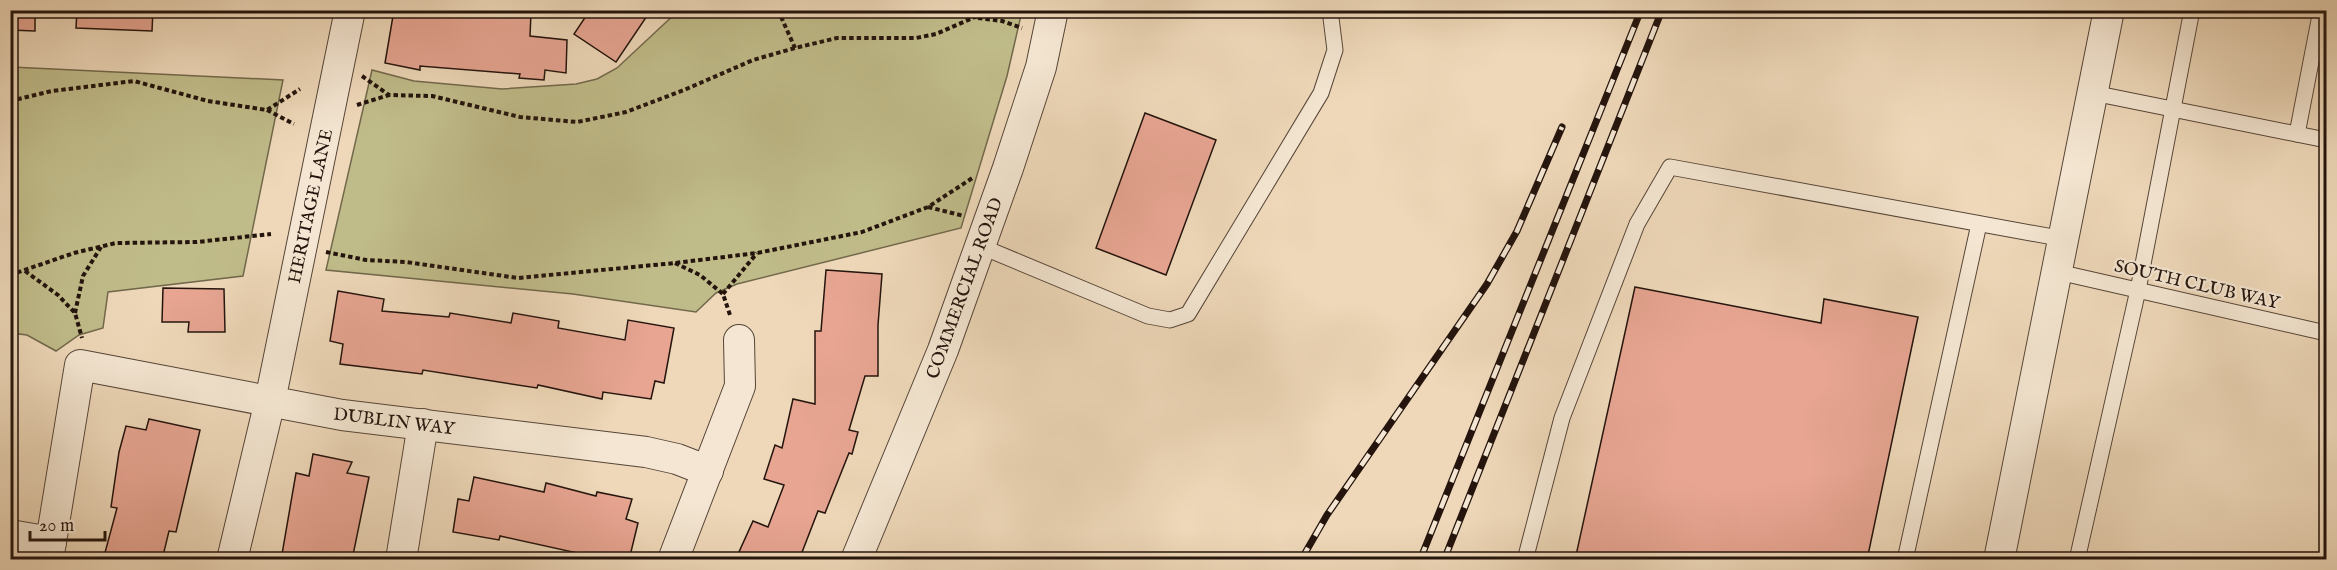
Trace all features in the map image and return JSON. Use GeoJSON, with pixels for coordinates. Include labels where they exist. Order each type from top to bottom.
{"type":"FeatureCollection","features":[{"type":"Feature","properties":{"kind":"street","name":"HERITAGE LANE"},"geometry":{"type":"LineString","coordinates":[[232,560],[270,401],[350,10]]}},
{"type":"Feature","properties":{"kind":"street","name":"COMMERCIAL ROAD"},"geometry":{"type":"LineString","coordinates":[[856,560],[944,350],[1041,67],[1053,10]]}},
{"type":"Feature","properties":{"kind":"street"},"geometry":{"type":"LineString","coordinates":[[1999,560],[2109,10]]}},
{"type":"Feature","properties":{"kind":"street"},"geometry":{"type":"LineString","coordinates":[[673,560],[740,386],[739,340]]}},
{"type":"Feature","properties":{"kind":"street","name":"DUBLIN WAY"},"geometry":{"type":"LineString","coordinates":[[80,365],[342,416],[646,452],[677,459],[708,471]]}},
{"type":"Feature","properties":{"kind":"street"},"geometry":{"type":"LineString","coordinates":[[10,535],[50,551],[80,365]]}},
{"type":"Feature","properties":{"kind":"street"},"geometry":{"type":"LineString","coordinates":[[401,560],[423,424]]}},
{"type":"Feature","properties":{"kind":"lane"},"geometry":{"type":"LineString","coordinates":[[980,246],[1148,316],[1170,320],[1188,314],[1321,93],[1335,50],[1330,10]]}},
{"type":"Feature","properties":{"kind":"lane"},"geometry":{"type":"LineString","coordinates":[[2077,560],[2138,290],[2192,10]]}},
{"type":"Feature","properties":{"kind":"lane"},"geometry":{"type":"LineString","coordinates":[[2297,134],[2321,10]]}},
{"type":"Feature","properties":{"kind":"lane"},"geometry":{"type":"LineString","coordinates":[[2093,93],[2326,140]]}},
{"type":"Feature","properties":{"kind":"lane"},"geometry":{"type":"LineString","coordinates":[[1525,560],[1562,418],[1637,224],[1670,168],[2064,239]]}},
{"type":"Feature","properties":{"kind":"lane"},"geometry":{"type":"LineString","coordinates":[[1905,560],[1979,224]]}},
{"type":"Feature","properties":{"kind":"lane","name":"SOUTH CLUB WAY"},"geometry":{"type":"LineString","coordinates":[[2058,272],[2326,333]]}},
{"type":"Feature","properties":{"kind":"path"},"geometry":{"type":"LineString","coordinates":[[778,10],[795,48]]}},
{"type":"Feature","properties":{"kind":"path"},"geometry":{"type":"LineString","coordinates":[[353,107],[389,95],[432,96],[520,117],[551,121],[587,121],[626,112],[753,60],[795,48],[837,38],[926,36],[977,18],[991,10]]}},
{"type":"Feature","properties":{"kind":"path"},"geometry":{"type":"LineString","coordinates":[[977,18],[1002,21],[1022,28]]}},
{"type":"Feature","properties":{"kind":"path"},"geometry":{"type":"LineString","coordinates":[[360,74],[389,95]]}},
{"type":"Feature","properties":{"kind":"path"},"geometry":{"type":"LineString","coordinates":[[10,101],[52,91],[134,81],[208,102],[267,110],[294,124]]}},
{"type":"Feature","properties":{"kind":"path"},"geometry":{"type":"LineString","coordinates":[[267,110],[300,89]]}},
{"type":"Feature","properties":{"kind":"path"},"geometry":{"type":"LineString","coordinates":[[323,252],[366,260],[406,262],[518,278],[757,253],[862,232],[928,207],[983,171]]}},
{"type":"Feature","properties":{"kind":"path"},"geometry":{"type":"LineString","coordinates":[[928,207],[967,217]]}},
{"type":"Feature","properties":{"kind":"path"},"geometry":{"type":"LineString","coordinates":[[10,275],[74,253],[116,243],[197,242],[271,234]]}},
{"type":"Feature","properties":{"kind":"path"},"geometry":{"type":"LineString","coordinates":[[80,365],[82,339],[75,313],[83,276],[102,247]]}},
{"type":"Feature","properties":{"kind":"path"},"geometry":{"type":"LineString","coordinates":[[723,294],[757,253]]}},
{"type":"Feature","properties":{"kind":"path"},"geometry":{"type":"LineString","coordinates":[[675,262],[699,275],[723,294],[739,340]]}},
{"type":"Feature","properties":{"kind":"path"},"geometry":{"type":"LineString","coordinates":[[25,270],[58,295],[75,313]]}},
{"type":"Feature","properties":{"kind":"shaded area"},"geometry":{"type":"Polygon","coordinates":[[[678,11],[1022,11],[1007,76],[961,228],[737,284],[716,293],[696,312],[573,294],[326,270],[372,70],[414,81],[502,89],[576,84],[597,79],[617,68],[678,11]]]}},
{"type":"Feature","properties":{"kind":"shaded area"},"geometry":{"type":"Polygon","coordinates":[[[11,67],[283,80],[243,276],[108,292],[103,328],[79,335],[56,351],[27,335],[11,333],[11,67]]]}},
{"type":"Feature","properties":{"kind":"building"},"geometry":{"type":"Polygon","coordinates":[[[10,10],[35,10],[35,31],[10,30],[10,10]]]}},
{"type":"Feature","properties":{"kind":"building"},"geometry":{"type":"Polygon","coordinates":[[[77,10],[153,10],[152,31],[76,28],[77,10]]]}},
{"type":"Feature","properties":{"kind":"building"},"geometry":{"type":"Polygon","coordinates":[[[394,10],[496,10],[531,13],[530,36],[567,40],[566,73],[545,70],[544,80],[519,78],[520,74],[420,66],[420,70],[385,63],[394,10]]]}},
{"type":"Feature","properties":{"kind":"building"},"geometry":{"type":"Polygon","coordinates":[[[590,10],[651,10],[616,62],[574,34],[590,10]]]}},
{"type":"Feature","properties":{"kind":"building"},"geometry":{"type":"Polygon","coordinates":[[[1145,113],[1216,140],[1166,275],[1096,248],[1145,113]]]}},
{"type":"Feature","properties":{"kind":"building"},"geometry":{"type":"Polygon","coordinates":[[[826,270],[882,274],[878,325],[878,376],[865,376],[849,430],[858,432],[852,454],[849,453],[825,513],[818,511],[799,560],[756,560],[739,552],[753,521],[768,527],[784,485],[764,479],[775,445],[782,448],[793,399],[815,404],[815,331],[821,331],[826,270]]]}},
{"type":"Feature","properties":{"kind":"building"},"geometry":{"type":"Polygon","coordinates":[[[1635,287],[1821,323],[1824,299],[1918,317],[1867,560],[1575,560],[1635,287]]]}},
{"type":"Feature","properties":{"kind":"building"},"geometry":{"type":"Polygon","coordinates":[[[163,288],[224,289],[225,332],[188,332],[189,322],[162,322],[163,288]]]}},
{"type":"Feature","properties":{"kind":"building"},"geometry":{"type":"Polygon","coordinates":[[[338,291],[384,299],[382,311],[449,317],[450,313],[511,323],[513,313],[559,321],[558,328],[625,340],[628,320],[674,328],[664,383],[655,381],[651,399],[603,392],[602,399],[538,385],[537,388],[423,370],[422,374],[340,364],[343,344],[330,341],[338,291]]]}},
{"type":"Feature","properties":{"kind":"building"},"geometry":{"type":"Polygon","coordinates":[[[149,419],[200,430],[176,532],[169,531],[162,560],[103,560],[117,508],[111,507],[119,452],[126,426],[146,430],[149,419]]]}},
{"type":"Feature","properties":{"kind":"building"},"geometry":{"type":"Polygon","coordinates":[[[313,454],[352,462],[347,473],[369,477],[352,560],[281,560],[296,473],[309,476],[313,454]]]}},
{"type":"Feature","properties":{"kind":"building"},"geometry":{"type":"Polygon","coordinates":[[[474,477],[544,492],[546,483],[596,496],[597,492],[632,499],[626,519],[638,523],[629,560],[581,560],[582,554],[500,536],[499,540],[453,532],[458,499],[469,501],[474,477]]]}},
{"type":"Feature","properties":{"kind":"railway"},"geometry":{"type":"LineString","coordinates":[[1420,560],[1641,10]]}},
{"type":"Feature","properties":{"kind":"railway"},"geometry":{"type":"LineString","coordinates":[[1444,560],[1662,10]]}},
{"type":"Feature","properties":{"kind":"railway"},"geometry":{"type":"LineString","coordinates":[[1301,560],[1327,515],[1487,284],[1517,231],[1562,127]]}}]}
